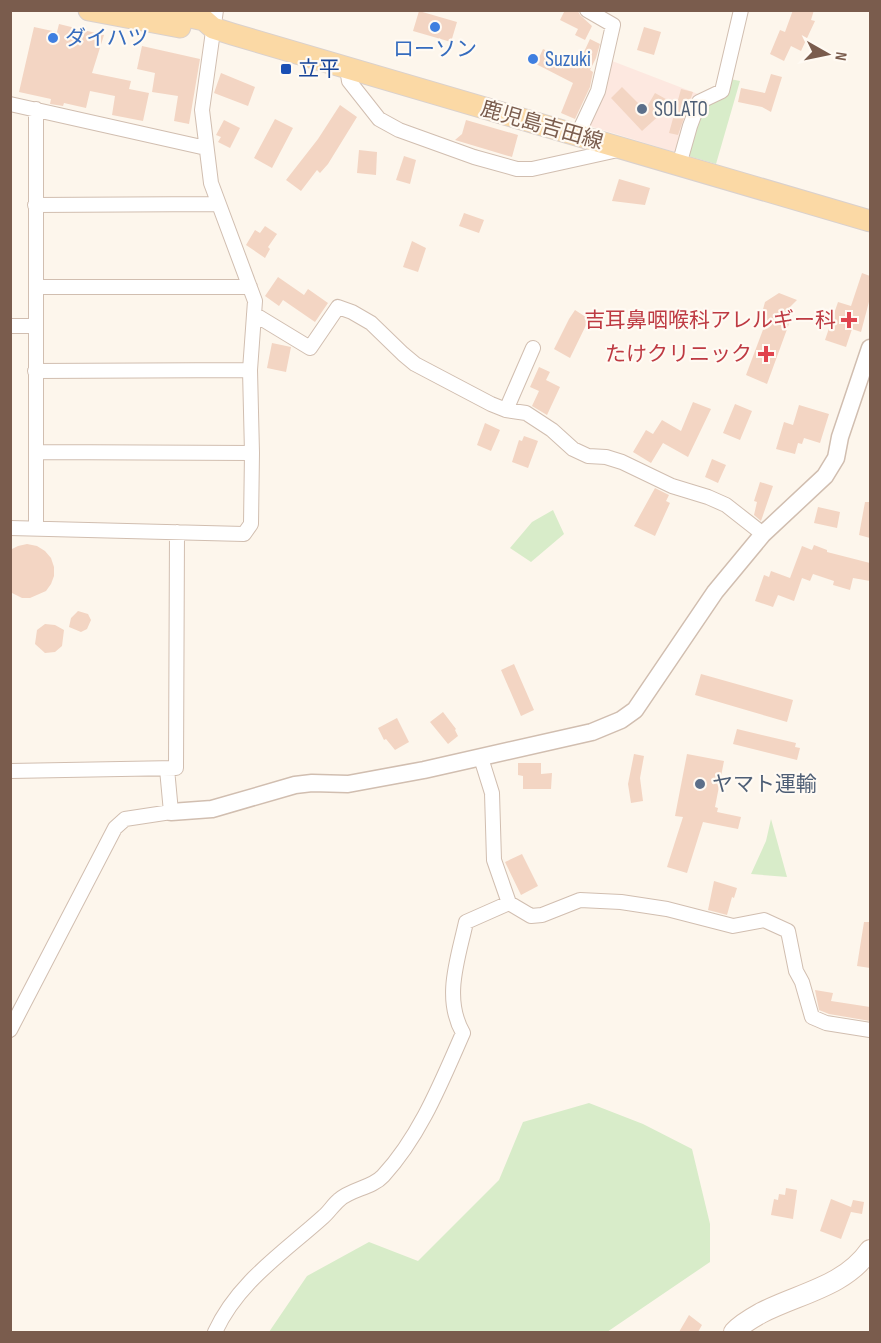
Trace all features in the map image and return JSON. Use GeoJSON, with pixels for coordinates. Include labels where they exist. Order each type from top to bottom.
{"type":"FeatureCollection","features":[{"type":"Feature","properties":{"kind":"main road","name":"鹿児島吉田線"},"geometry":{"type":"LineString","coordinates":[[89,10],[197,30],[214,19]]}},
{"type":"Feature","properties":{"kind":"main road","name":"鹿児島吉田線"},"geometry":{"type":"LineString","coordinates":[[160,10],[204,20],[214,19],[347,68],[870,221]]}},
{"type":"Feature","properties":{"kind":"main road"},"geometry":{"type":"LineString","coordinates":[[734,1332],[760,1314],[838,1281],[852,1270],[870,1250]]}},
{"type":"Feature","properties":{"kind":"street"},"geometry":{"type":"LineString","coordinates":[[577,136],[598,91],[613,25],[586,10]]}},
{"type":"Feature","properties":{"kind":"street"},"geometry":{"type":"LineString","coordinates":[[679,165],[699,102],[722,91],[741,10]]}},
{"type":"Feature","properties":{"kind":"street"},"geometry":{"type":"LineString","coordinates":[[10,528],[244,534],[251,524],[250,370],[255,301],[211,183],[202,110],[214,19]]}},
{"type":"Feature","properties":{"kind":"street"},"geometry":{"type":"LineString","coordinates":[[347,68],[349,81],[379,119],[399,130],[474,158],[517,169],[532,169],[622,149]]}},
{"type":"Feature","properties":{"kind":"street"},"geometry":{"type":"LineString","coordinates":[[10,104],[206,148]]}},
{"type":"Feature","properties":{"kind":"street"},"geometry":{"type":"LineString","coordinates":[[36,109],[36,528]]}},
{"type":"Feature","properties":{"kind":"street"},"geometry":{"type":"LineString","coordinates":[[35,205],[218,204]]}},
{"type":"Feature","properties":{"kind":"street"},"geometry":{"type":"LineString","coordinates":[[36,287],[250,287]]}},
{"type":"Feature","properties":{"kind":"street"},"geometry":{"type":"LineString","coordinates":[[254,314],[310,348],[338,307],[352,312],[371,323],[416,364],[506,410],[526,413],[552,430],[573,449],[588,456],[606,457],[622,462],[672,486],[694,491],[726,505],[763,534]]}},
{"type":"Feature","properties":{"kind":"street"},"geometry":{"type":"LineString","coordinates":[[10,326],[35,326]]}},
{"type":"Feature","properties":{"kind":"street"},"geometry":{"type":"LineString","coordinates":[[506,410],[533,348]]}},
{"type":"Feature","properties":{"kind":"street"},"geometry":{"type":"LineString","coordinates":[[10,1030],[115,828],[125,819],[212,809],[295,785],[348,784],[481,758],[592,732],[621,720],[635,710],[715,592],[763,534],[825,476],[836,458],[840,437],[870,348]]}},
{"type":"Feature","properties":{"kind":"street"},"geometry":{"type":"LineString","coordinates":[[35,371],[250,370]]}},
{"type":"Feature","properties":{"kind":"street"},"geometry":{"type":"LineString","coordinates":[[36,452],[252,453]]}},
{"type":"Feature","properties":{"kind":"street"},"geometry":{"type":"LineString","coordinates":[[10,771],[176,768],[177,532]]}},
{"type":"Feature","properties":{"kind":"street"},"geometry":{"type":"LineString","coordinates":[[481,758],[492,793],[494,860],[509,903],[531,916],[542,915],[580,900],[621,902],[667,909],[733,926],[764,920],[788,932],[796,970],[802,982],[812,1017],[825,1023],[870,1030]]}},
{"type":"Feature","properties":{"kind":"street"},"geometry":{"type":"LineString","coordinates":[[167,769],[171,812]]}},
{"type":"Feature","properties":{"kind":"street"},"geometry":{"type":"LineString","coordinates":[[215,1332],[238,1294],[261,1270],[325,1215],[339,1200],[381,1179],[402,1152],[433,1102],[463,1033],[454,1019],[452,983],[466,922],[509,903]]}},
{"type":"Feature","properties":{"kind":"shaded area","name":"SOLATO"},"geometry":{"type":"Polygon","coordinates":[[[607,59],[698,94],[678,153],[583,124],[607,59]]]}},
{"type":"Feature","properties":{"kind":"green space"},"geometry":{"type":"Polygon","coordinates":[[[730,79],[740,81],[716,164],[685,155],[700,104],[730,79]]]}},
{"type":"Feature","properties":{"kind":"green space"},"geometry":{"type":"Polygon","coordinates":[[[553,510],[564,534],[531,562],[510,548],[532,522],[553,510]]]}},
{"type":"Feature","properties":{"kind":"green space"},"geometry":{"type":"Polygon","coordinates":[[[771,819],[787,877],[751,874],[766,841],[771,819]]]}},
{"type":"Feature","properties":{"kind":"green space"},"geometry":{"type":"Polygon","coordinates":[[[589,1103],[643,1124],[692,1149],[710,1224],[710,1262],[607,1332],[269,1332],[307,1276],[369,1242],[418,1261],[499,1180],[523,1122],[589,1103]]]}},
{"type":"Feature","properties":{"kind":"building"},"geometry":{"type":"Polygon","coordinates":[[[565,10],[578,11],[592,26],[585,40],[575,35],[578,29],[560,20],[565,10]]]}},
{"type":"Feature","properties":{"kind":"building"},"geometry":{"type":"Polygon","coordinates":[[[793,10],[814,10],[811,20],[815,21],[801,51],[791,46],[784,61],[770,54],[780,30],[785,32],[793,10]]]}},
{"type":"Feature","properties":{"kind":"building","name":"ローソン"},"geometry":{"type":"Polygon","coordinates":[[[419,11],[457,22],[451,42],[413,31],[419,11]]]}},
{"type":"Feature","properties":{"kind":"building"},"geometry":{"type":"Polygon","coordinates":[[[59,24],[104,35],[92,73],[131,81],[129,89],[149,93],[143,121],[112,115],[115,96],[90,91],[86,108],[64,103],[63,106],[50,104],[51,99],[19,92],[34,27],[57,32],[59,24]]]}},
{"type":"Feature","properties":{"kind":"building"},"geometry":{"type":"Polygon","coordinates":[[[644,27],[661,32],[654,55],[637,50],[644,27]]]}},
{"type":"Feature","properties":{"kind":"building"},"geometry":{"type":"Polygon","coordinates":[[[590,39],[600,44],[590,70],[593,72],[590,87],[575,119],[561,113],[573,83],[536,64],[543,49],[578,65],[590,39]]]}},
{"type":"Feature","properties":{"kind":"building"},"geometry":{"type":"Polygon","coordinates":[[[142,46],[200,59],[189,124],[174,121],[178,96],[152,92],[155,73],[137,69],[142,46]]]}},
{"type":"Feature","properties":{"kind":"building"},"geometry":{"type":"Polygon","coordinates":[[[221,73],[255,87],[248,106],[214,93],[221,73]]]}},
{"type":"Feature","properties":{"kind":"building"},"geometry":{"type":"Polygon","coordinates":[[[771,74],[782,77],[771,112],[762,107],[738,102],[741,88],[765,93],[771,74]]]}},
{"type":"Feature","properties":{"kind":"building"},"geometry":{"type":"Polygon","coordinates":[[[622,87],[645,110],[655,93],[673,103],[642,131],[611,98],[622,87]]]}},
{"type":"Feature","properties":{"kind":"building"},"geometry":{"type":"Polygon","coordinates":[[[681,89],[693,92],[678,135],[669,133],[681,89]]]}},
{"type":"Feature","properties":{"kind":"building"},"geometry":{"type":"Polygon","coordinates":[[[340,105],[357,117],[328,164],[320,173],[317,170],[301,191],[286,180],[318,139],[340,105]]]}},
{"type":"Feature","properties":{"kind":"building"},"geometry":{"type":"Polygon","coordinates":[[[275,119],[293,128],[272,168],[254,158],[275,119]]]}},
{"type":"Feature","properties":{"kind":"building"},"geometry":{"type":"Polygon","coordinates":[[[224,120],[240,128],[230,148],[218,142],[221,137],[216,135],[224,120]]]}},
{"type":"Feature","properties":{"kind":"building"},"geometry":{"type":"Polygon","coordinates":[[[466,120],[518,135],[512,157],[455,140],[462,134],[466,120]]]}},
{"type":"Feature","properties":{"kind":"building"},"geometry":{"type":"Polygon","coordinates":[[[359,150],[377,152],[376,175],[357,173],[359,150]]]}},
{"type":"Feature","properties":{"kind":"building"},"geometry":{"type":"Polygon","coordinates":[[[404,156],[416,160],[410,184],[396,180],[404,156]]]}},
{"type":"Feature","properties":{"kind":"building"},"geometry":{"type":"Polygon","coordinates":[[[619,179],[650,188],[645,205],[612,201],[619,179]]]}},
{"type":"Feature","properties":{"kind":"building"},"geometry":{"type":"Polygon","coordinates":[[[464,213],[484,220],[479,233],[459,226],[464,213]]]}},
{"type":"Feature","properties":{"kind":"building"},"geometry":{"type":"Polygon","coordinates":[[[265,226],[277,234],[268,247],[270,249],[265,258],[246,245],[255,230],[260,233],[265,226]]]}},
{"type":"Feature","properties":{"kind":"building"},"geometry":{"type":"Polygon","coordinates":[[[412,241],[426,248],[418,272],[403,267],[412,241]]]}},
{"type":"Feature","properties":{"kind":"building","name":"吉耳鼻咽喉科アレルギー科"},"geometry":{"type":"Polygon","coordinates":[[[862,273],[870,276],[870,298],[861,332],[852,329],[846,347],[825,340],[838,302],[851,306],[862,273]]]}},
{"type":"Feature","properties":{"kind":"building"},"geometry":{"type":"Polygon","coordinates":[[[278,277],[304,295],[308,289],[328,303],[315,322],[283,300],[279,306],[265,296],[278,277]]]}},
{"type":"Feature","properties":{"kind":"building","name":"たけクリニック"},"geometry":{"type":"Polygon","coordinates":[[[779,293],[797,300],[789,308],[790,321],[767,384],[746,375],[764,327],[762,313],[765,302],[779,293]]]}},
{"type":"Feature","properties":{"kind":"building"},"geometry":{"type":"Polygon","coordinates":[[[575,310],[589,319],[570,358],[554,349],[575,310]]]}},
{"type":"Feature","properties":{"kind":"building"},"geometry":{"type":"Polygon","coordinates":[[[272,343],[291,347],[286,372],[267,368],[272,343]]]}},
{"type":"Feature","properties":{"kind":"building"},"geometry":{"type":"Polygon","coordinates":[[[539,367],[550,372],[546,380],[560,387],[547,415],[532,406],[539,391],[530,387],[539,367]]]}},
{"type":"Feature","properties":{"kind":"building"},"geometry":{"type":"Polygon","coordinates":[[[693,402],[711,409],[688,457],[663,443],[651,463],[633,452],[646,430],[653,434],[662,420],[681,431],[693,402]]]}},
{"type":"Feature","properties":{"kind":"building"},"geometry":{"type":"Polygon","coordinates":[[[735,404],[752,411],[740,440],[723,433],[735,404]]]}},
{"type":"Feature","properties":{"kind":"building"},"geometry":{"type":"Polygon","coordinates":[[[799,405],[829,414],[820,443],[804,438],[802,444],[798,443],[795,454],[776,449],[784,422],[793,425],[799,405]]]}},
{"type":"Feature","properties":{"kind":"building"},"geometry":{"type":"Polygon","coordinates":[[[485,423],[500,430],[491,451],[477,445],[485,423]]]}},
{"type":"Feature","properties":{"kind":"building"},"geometry":{"type":"Polygon","coordinates":[[[524,436],[538,441],[528,468],[512,462],[519,440],[522,441],[524,436]]]}},
{"type":"Feature","properties":{"kind":"building"},"geometry":{"type":"Polygon","coordinates":[[[712,459],[726,465],[718,483],[705,477],[712,459]]]}},
{"type":"Feature","properties":{"kind":"building"},"geometry":{"type":"Polygon","coordinates":[[[760,482],[773,486],[761,521],[754,515],[757,502],[754,501],[760,482]]]}},
{"type":"Feature","properties":{"kind":"building"},"geometry":{"type":"Polygon","coordinates":[[[655,488],[669,495],[666,501],[670,503],[655,536],[634,526],[655,488]]]}},
{"type":"Feature","properties":{"kind":"building"},"geometry":{"type":"Polygon","coordinates":[[[865,502],[870,502],[870,538],[859,535],[865,502]]]}},
{"type":"Feature","properties":{"kind":"building"},"geometry":{"type":"Polygon","coordinates":[[[818,507],[840,512],[837,528],[814,523],[818,507]]]}},
{"type":"Feature","properties":{"kind":"building"},"geometry":{"type":"Polygon","coordinates":[[[27,544],[37,546],[51,558],[54,576],[46,591],[30,598],[22,598],[10,592],[10,550],[27,544]]]}},
{"type":"Feature","properties":{"kind":"building"},"geometry":{"type":"Polygon","coordinates":[[[814,545],[827,552],[870,563],[870,581],[853,578],[850,590],[833,585],[834,581],[813,574],[810,581],[802,578],[794,601],[778,595],[773,607],[755,601],[764,575],[769,577],[771,571],[790,578],[802,546],[812,550],[814,545]]]}},
{"type":"Feature","properties":{"kind":"building"},"geometry":{"type":"Polygon","coordinates":[[[78,611],[88,614],[91,620],[87,629],[81,632],[69,627],[71,618],[78,611]]]}},
{"type":"Feature","properties":{"kind":"building"},"geometry":{"type":"Polygon","coordinates":[[[45,624],[55,625],[64,630],[62,646],[55,652],[45,653],[35,644],[37,630],[45,624]]]}},
{"type":"Feature","properties":{"kind":"building"},"geometry":{"type":"Polygon","coordinates":[[[514,664],[534,710],[521,716],[501,670],[514,664]]]}},
{"type":"Feature","properties":{"kind":"building"},"geometry":{"type":"Polygon","coordinates":[[[701,674],[793,700],[787,722],[695,695],[701,674]]]}},
{"type":"Feature","properties":{"kind":"building"},"geometry":{"type":"Polygon","coordinates":[[[443,712],[456,729],[458,736],[448,744],[430,722],[443,712]]]}},
{"type":"Feature","properties":{"kind":"building"},"geometry":{"type":"Polygon","coordinates":[[[397,718],[409,742],[395,750],[386,739],[384,740],[378,728],[397,718]]]}},
{"type":"Feature","properties":{"kind":"building"},"geometry":{"type":"Polygon","coordinates":[[[737,729],[796,743],[795,747],[800,748],[797,760],[733,744],[737,729]]]}},
{"type":"Feature","properties":{"kind":"building"},"geometry":{"type":"Polygon","coordinates":[[[634,754],[644,756],[640,778],[643,801],[631,803],[628,784],[634,754]]]}},
{"type":"Feature","properties":{"kind":"building","name":"ヤマト運輸"},"geometry":{"type":"Polygon","coordinates":[[[687,754],[724,761],[715,807],[718,808],[717,812],[741,817],[738,829],[703,822],[687,873],[667,867],[683,817],[675,816],[687,754]]]}},
{"type":"Feature","properties":{"kind":"building"},"geometry":{"type":"Polygon","coordinates":[[[518,763],[541,763],[541,774],[552,773],[551,789],[523,789],[523,776],[518,775],[518,763]]]}},
{"type":"Feature","properties":{"kind":"building"},"geometry":{"type":"Polygon","coordinates":[[[522,854],[538,886],[521,895],[505,862],[522,854]]]}},
{"type":"Feature","properties":{"kind":"building"},"geometry":{"type":"Polygon","coordinates":[[[714,881],[737,888],[727,915],[708,910],[714,881]]]}},
{"type":"Feature","properties":{"kind":"building"},"geometry":{"type":"Polygon","coordinates":[[[864,922],[870,922],[870,968],[857,966],[864,922]]]}},
{"type":"Feature","properties":{"kind":"building"},"geometry":{"type":"Polygon","coordinates":[[[815,990],[833,993],[831,1001],[870,1007],[870,1021],[829,1014],[819,1010],[815,990]]]}},
{"type":"Feature","properties":{"kind":"building"},"geometry":{"type":"Polygon","coordinates":[[[786,1188],[797,1190],[793,1219],[771,1215],[774,1199],[778,1200],[779,1194],[785,1195],[786,1188]]]}},
{"type":"Feature","properties":{"kind":"building"},"geometry":{"type":"Polygon","coordinates":[[[831,1199],[851,1207],[853,1200],[864,1202],[862,1214],[851,1212],[841,1239],[820,1231],[831,1199]]]}},
{"type":"Feature","properties":{"kind":"building"},"geometry":{"type":"Polygon","coordinates":[[[689,1315],[702,1325],[698,1332],[679,1332],[689,1315]]]}},
{"type":"Feature","properties":{"kind":"place","name":"ローソン"},"geometry":{"type":"Point","coordinates":[435,27]}},
{"type":"Feature","properties":{"kind":"place","name":"ダイハツ"},"geometry":{"type":"Point","coordinates":[53,38]}},
{"type":"Feature","properties":{"kind":"place","name":"Suzuki"},"geometry":{"type":"Point","coordinates":[533,59]}},
{"type":"Feature","properties":{"kind":"place","name":"立平"},"geometry":{"type":"Point","coordinates":[286,69]}},
{"type":"Feature","properties":{"kind":"place","name":"SOLATO"},"geometry":{"type":"Point","coordinates":[642,109]}},
{"type":"Feature","properties":{"kind":"place","name":"吉耳鼻咽喉科アレルギー科"},"geometry":{"type":"Point","coordinates":[849,320]}},
{"type":"Feature","properties":{"kind":"place","name":"たけクリニック"},"geometry":{"type":"Point","coordinates":[766,354]}},
{"type":"Feature","properties":{"kind":"place","name":"ヤマト運輸"},"geometry":{"type":"Point","coordinates":[700,784]}}]}
